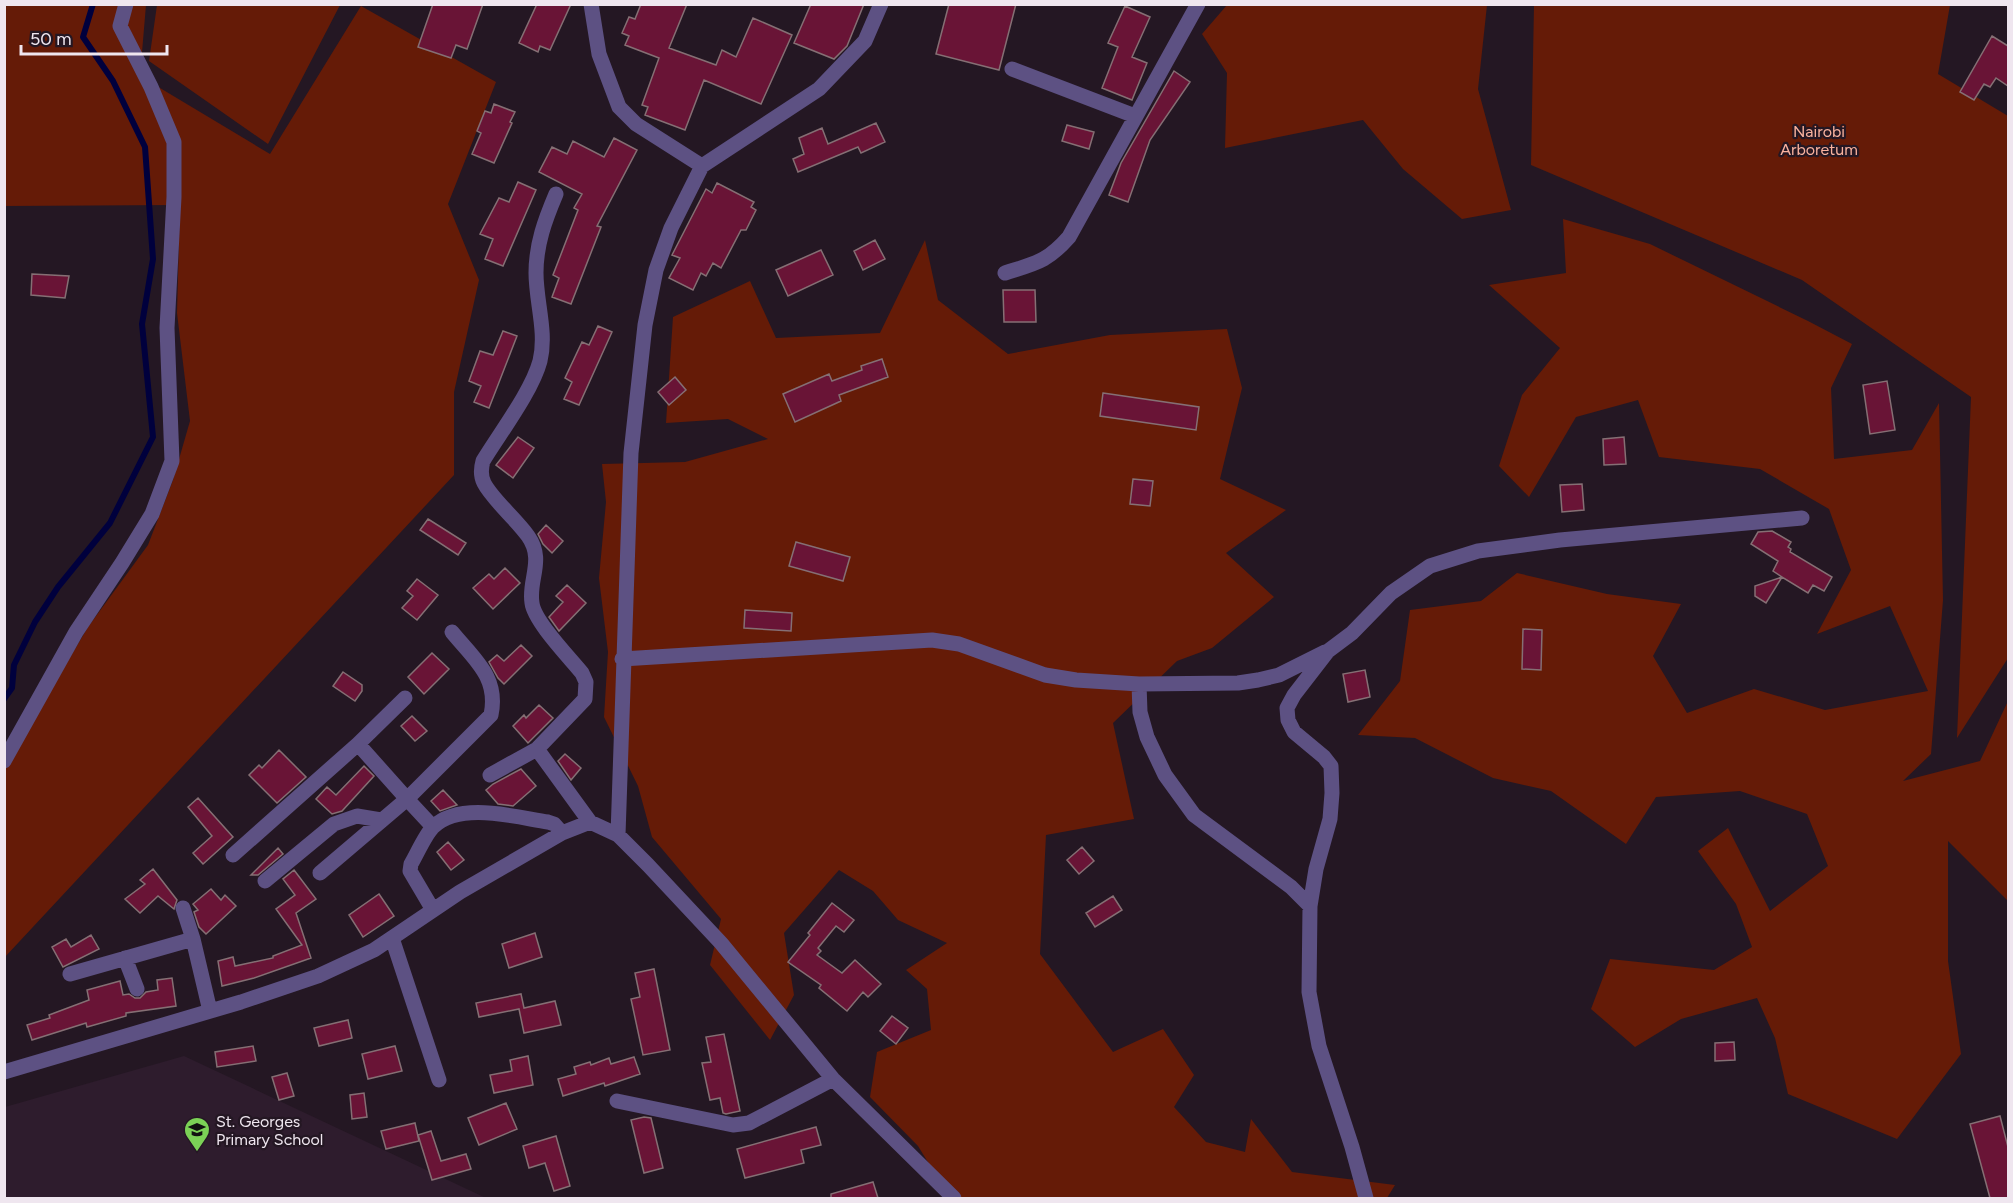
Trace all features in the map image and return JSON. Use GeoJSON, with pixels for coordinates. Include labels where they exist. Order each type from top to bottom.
{"type":"FeatureCollection","features":[{"type":"Feature","properties":{"kind":"street"},"geometry":{"type":"LineString","coordinates":[[4,761],[76,632],[123,563],[152,514],[172,461],[167,328],[174,197],[174,142],[151,87],[120,26],[126,4]]}},
{"type":"Feature","properties":{"kind":"street"},"geometry":{"type":"LineString","coordinates":[[591,4],[599,54],[619,107],[636,124],[702,166]]}},
{"type":"Feature","properties":{"kind":"street"},"geometry":{"type":"LineString","coordinates":[[618,835],[622,659],[631,453],[645,325],[657,270],[671,228],[702,166],[819,89],[865,41],[881,4]]}},
{"type":"Feature","properties":{"kind":"street"},"geometry":{"type":"LineString","coordinates":[[1005,273],[1038,262],[1055,252],[1069,237],[1198,4]]}},
{"type":"Feature","properties":{"kind":"street"},"geometry":{"type":"LineString","coordinates":[[1012,69],[1135,116]]}},
{"type":"Feature","properties":{"kind":"street"},"geometry":{"type":"LineString","coordinates":[[490,775],[537,749],[585,699],[586,682],[582,673],[535,615],[531,601],[536,566],[534,547],[528,536],[484,483],[480,471],[483,461],[532,382],[540,360],[543,340],[536,275],[537,254],[542,229],[556,194]]}},
{"type":"Feature","properties":{"kind":"street"},"geometry":{"type":"LineString","coordinates":[[622,659],[932,640],[959,644],[1045,675],[1076,680],[1138,684],[1238,683],[1279,675],[1328,651],[1352,633],[1391,593],[1430,566],[1478,551],[1560,540],[1802,518]]}},
{"type":"Feature","properties":{"kind":"street"},"geometry":{"type":"LineString","coordinates":[[320,873],[407,800],[492,715],[494,700],[486,673],[452,632]]}},
{"type":"Feature","properties":{"kind":"street"},"geometry":{"type":"LineString","coordinates":[[1328,651],[1294,694],[1287,708],[1288,720],[1294,732],[1324,757],[1330,766],[1332,793],[1330,819],[1316,870],[1310,906],[1309,992],[1319,1046],[1366,1198]]}},
{"type":"Feature","properties":{"kind":"street"},"geometry":{"type":"LineString","coordinates":[[1138,684],[1140,712],[1147,738],[1165,775],[1194,815],[1291,887],[1310,906]]}},
{"type":"Feature","properties":{"kind":"street"},"geometry":{"type":"LineString","coordinates":[[233,855],[358,744],[405,698]]}},
{"type":"Feature","properties":{"kind":"street"},"geometry":{"type":"LineString","coordinates":[[358,744],[433,827]]}},
{"type":"Feature","properties":{"kind":"street"},"geometry":{"type":"LineString","coordinates":[[537,749],[590,822],[618,835],[722,943],[832,1079],[954,1198]]}},
{"type":"Feature","properties":{"kind":"street"},"geometry":{"type":"LineString","coordinates":[[433,910],[412,878],[410,871],[411,864],[433,827],[454,815],[477,812],[548,822],[554,824],[562,833]]}},
{"type":"Feature","properties":{"kind":"street"},"geometry":{"type":"LineString","coordinates":[[265,881],[334,824],[357,816],[381,820]]}},
{"type":"Feature","properties":{"kind":"street"},"geometry":{"type":"LineString","coordinates":[[4,1072],[210,1011],[318,976],[374,950],[433,910],[562,833],[590,822]]}},
{"type":"Feature","properties":{"kind":"street"},"geometry":{"type":"LineString","coordinates":[[183,908],[193,939],[210,1011]]}},
{"type":"Feature","properties":{"kind":"street"},"geometry":{"type":"LineString","coordinates":[[392,938],[439,1080]]}},
{"type":"Feature","properties":{"kind":"street"},"geometry":{"type":"LineString","coordinates":[[70,974],[193,939]]}},
{"type":"Feature","properties":{"kind":"street"},"geometry":{"type":"LineString","coordinates":[[125,958],[137,989]]}},
{"type":"Feature","properties":{"kind":"street"},"geometry":{"type":"LineString","coordinates":[[616,1101],[733,1125],[749,1123],[832,1079]]}},
{"type":"Feature","properties":{"kind":"shaded area","name":"St. Georges Primary School"},"geometry":{"type":"Polygon","coordinates":[[[184,1056],[486,1198],[5,1198],[5,1107],[184,1056]]]}},
{"type":"Feature","properties":{"kind":"green space"},"geometry":{"type":"Polygon","coordinates":[[[157,4],[340,5],[268,144],[149,61],[157,4]]]}},
{"type":"Feature","properties":{"kind":"green space"},"geometry":{"type":"Polygon","coordinates":[[[5,5],[146,5],[140,76],[270,154],[361,6],[496,82],[448,204],[479,280],[454,392],[454,475],[5,957],[5,767],[88,627],[148,545],[173,480],[190,421],[177,313],[180,205],[5,206],[5,5]]]}},
{"type":"Feature","properties":{"kind":"green space"},"geometry":{"type":"Polygon","coordinates":[[[1227,5],[1487,5],[1478,89],[1511,210],[1462,219],[1403,169],[1363,120],[1225,148],[1227,73],[1202,34],[1227,5]]]}},
{"type":"Feature","properties":{"kind":"green space","name":"Nairobi Arboretum"},"geometry":{"type":"Polygon","coordinates":[[[1534,5],[1950,5],[1938,74],[2008,116],[2008,658],[1957,738],[1971,397],[1802,280],[1531,165],[1534,5]]]}},
{"type":"Feature","properties":{"kind":"green space"},"geometry":{"type":"Polygon","coordinates":[[[1563,219],[1650,244],[1852,344],[1831,388],[1834,459],[1912,450],[1939,403],[1943,600],[1931,754],[1903,781],[1980,761],[2008,701],[2008,901],[1948,841],[1948,961],[1961,1054],[1897,1139],[1788,1094],[1775,1038],[1757,998],[1681,1019],[1635,1047],[1591,1009],[1610,959],[1714,970],[1752,947],[1736,904],[1698,851],[1728,828],[1770,911],[1828,866],[1807,814],[1740,791],[1656,797],[1626,844],[1551,791],[1493,778],[1415,738],[1358,735],[1400,681],[1410,610],[1481,601],[1517,573],[1607,594],[1681,604],[1653,656],[1687,713],[1754,689],[1825,710],[1928,691],[1890,606],[1817,634],[1851,570],[1829,509],[1760,469],[1659,457],[1638,400],[1576,417],[1529,497],[1499,466],[1522,395],[1560,348],[1489,285],[1566,273],[1563,219]]]}},
{"type":"Feature","properties":{"kind":"green space"},"geometry":{"type":"Polygon","coordinates":[[[925,240],[938,300],[1008,354],[1110,335],[1227,329],[1242,388],[1220,479],[1286,510],[1226,553],[1274,597],[1212,648],[1177,661],[1113,723],[1134,819],[1046,835],[1040,954],[1113,1052],[1163,1029],[1194,1075],[1174,1107],[1206,1142],[1245,1152],[1251,1119],[1292,1172],[1395,1185],[1387,1198],[950,1198],[918,1146],[870,1097],[877,1052],[931,1030],[927,989],[906,970],[947,943],[898,920],[873,891],[839,870],[784,933],[794,995],[770,1040],[710,965],[721,919],[652,837],[638,786],[604,717],[608,652],[599,578],[606,502],[602,464],[685,462],[768,439],[728,419],[666,423],[673,317],[750,281],[776,338],[880,333],[925,240]]]}},
{"type":"Feature","properties":{"kind":"building"},"geometry":{"type":"Polygon","coordinates":[[[433,4],[483,4],[467,49],[456,45],[451,58],[418,47],[433,4]]]}},
{"type":"Feature","properties":{"kind":"building"},"geometry":{"type":"Polygon","coordinates":[[[537,4],[571,4],[550,50],[540,46],[538,52],[519,43],[537,4]]]}},
{"type":"Feature","properties":{"kind":"building"},"geometry":{"type":"Polygon","coordinates":[[[641,4],[687,4],[669,48],[716,65],[722,50],[736,57],[753,18],[792,35],[761,104],[704,80],[685,130],[645,115],[648,107],[642,105],[659,58],[625,45],[629,36],[622,33],[629,17],[635,19],[641,4]]]}},
{"type":"Feature","properties":{"kind":"building"},"geometry":{"type":"Polygon","coordinates":[[[811,4],[864,4],[847,46],[834,59],[794,43],[811,4]]]}},
{"type":"Feature","properties":{"kind":"building"},"geometry":{"type":"Polygon","coordinates":[[[949,4],[1016,4],[999,70],[936,54],[949,4]]]}},
{"type":"Feature","properties":{"kind":"building"},"geometry":{"type":"Polygon","coordinates":[[[1125,6],[1150,17],[1132,57],[1147,63],[1132,100],[1102,88],[1118,47],[1108,43],[1125,6]]]}},
{"type":"Feature","properties":{"kind":"building"},"geometry":{"type":"Polygon","coordinates":[[[1992,36],[2008,46],[2008,86],[1996,78],[1990,87],[1984,84],[1974,100],[1960,92],[1992,36]]]}},
{"type":"Feature","properties":{"kind":"building"},"geometry":{"type":"Polygon","coordinates":[[[1174,71],[1190,82],[1150,140],[1128,202],[1109,195],[1121,163],[1174,71]]]}},
{"type":"Feature","properties":{"kind":"building"},"geometry":{"type":"Polygon","coordinates":[[[494,104],[515,112],[494,163],[472,154],[481,133],[477,131],[485,111],[491,113],[494,104]]]}},
{"type":"Feature","properties":{"kind":"building"},"geometry":{"type":"Polygon","coordinates":[[[876,123],[885,142],[861,153],[858,147],[798,172],[793,159],[804,154],[799,138],[822,128],[828,144],[876,123]]]}},
{"type":"Feature","properties":{"kind":"building"},"geometry":{"type":"Polygon","coordinates":[[[1067,125],[1094,132],[1089,149],[1062,141],[1067,125]]]}},
{"type":"Feature","properties":{"kind":"building"},"geometry":{"type":"Polygon","coordinates":[[[614,138],[637,150],[597,226],[601,227],[571,304],[552,297],[559,278],[553,275],[578,210],[574,208],[582,194],[539,172],[552,147],[567,154],[573,141],[604,157],[614,138]]]}},
{"type":"Feature","properties":{"kind":"building"},"geometry":{"type":"Polygon","coordinates":[[[518,182],[536,190],[503,266],[485,259],[493,239],[480,234],[499,198],[509,202],[518,182]]]}},
{"type":"Feature","properties":{"kind":"building"},"geometry":{"type":"Polygon","coordinates":[[[717,183],[754,202],[751,207],[756,210],[746,230],[741,230],[721,268],[713,263],[706,276],[701,273],[693,290],[669,278],[680,258],[672,255],[706,189],[712,193],[717,183]]]}},
{"type":"Feature","properties":{"kind":"building"},"geometry":{"type":"Polygon","coordinates":[[[875,240],[885,259],[863,270],[854,251],[875,240]]]}},
{"type":"Feature","properties":{"kind":"building"},"geometry":{"type":"Polygon","coordinates":[[[821,250],[833,275],[788,296],[776,270],[821,250]]]}},
{"type":"Feature","properties":{"kind":"building"},"geometry":{"type":"Polygon","coordinates":[[[32,274],[69,276],[65,298],[31,295],[32,274]]]}},
{"type":"Feature","properties":{"kind":"building"},"geometry":{"type":"Polygon","coordinates":[[[1003,290],[1035,290],[1036,322],[1004,322],[1003,290]]]}},
{"type":"Feature","properties":{"kind":"building"},"geometry":{"type":"Polygon","coordinates":[[[598,326],[612,332],[579,405],[564,399],[572,382],[565,378],[582,342],[589,345],[598,326]]]}},
{"type":"Feature","properties":{"kind":"building"},"geometry":{"type":"Polygon","coordinates":[[[503,331],[517,336],[489,408],[474,402],[481,386],[469,381],[480,351],[493,355],[503,331]]]}},
{"type":"Feature","properties":{"kind":"building"},"geometry":{"type":"Polygon","coordinates":[[[882,359],[888,377],[839,395],[841,401],[795,422],[783,394],[829,374],[832,381],[862,370],[861,366],[882,359]]]}},
{"type":"Feature","properties":{"kind":"building"},"geometry":{"type":"Polygon","coordinates":[[[675,377],[686,390],[669,405],[658,392],[675,377]]]}},
{"type":"Feature","properties":{"kind":"building"},"geometry":{"type":"Polygon","coordinates":[[[1887,381],[1895,430],[1870,434],[1863,385],[1887,381]]]}},
{"type":"Feature","properties":{"kind":"building"},"geometry":{"type":"Polygon","coordinates":[[[1103,393],[1199,407],[1196,430],[1100,416],[1103,393]]]}},
{"type":"Feature","properties":{"kind":"building"},"geometry":{"type":"Polygon","coordinates":[[[518,437],[534,448],[513,478],[496,465],[518,437]]]}},
{"type":"Feature","properties":{"kind":"building"},"geometry":{"type":"Polygon","coordinates":[[[1624,437],[1626,464],[1604,465],[1603,439],[1624,437]]]}},
{"type":"Feature","properties":{"kind":"building"},"geometry":{"type":"Polygon","coordinates":[[[1133,479],[1153,481],[1150,506],[1130,504],[1133,479]]]}},
{"type":"Feature","properties":{"kind":"building"},"geometry":{"type":"Polygon","coordinates":[[[1582,484],[1584,510],[1562,512],[1560,485],[1582,484]]]}},
{"type":"Feature","properties":{"kind":"building"},"geometry":{"type":"Polygon","coordinates":[[[428,519],[466,543],[458,555],[420,530],[428,519]]]}},
{"type":"Feature","properties":{"kind":"building"},"geometry":{"type":"Polygon","coordinates":[[[546,525],[563,541],[552,553],[543,544],[538,534],[546,525]]]}},
{"type":"Feature","properties":{"kind":"building"},"geometry":{"type":"Polygon","coordinates":[[[1772,531],[1791,542],[1788,547],[1791,549],[1790,552],[1832,577],[1824,591],[1813,585],[1808,593],[1773,571],[1778,561],[1751,544],[1758,532],[1772,531]]]}},
{"type":"Feature","properties":{"kind":"building"},"geometry":{"type":"Polygon","coordinates":[[[796,542],[850,557],[843,581],[789,566],[796,542]]]}},
{"type":"Feature","properties":{"kind":"building"},"geometry":{"type":"Polygon","coordinates":[[[505,568],[520,583],[493,609],[473,588],[489,574],[494,579],[505,568]]]}},
{"type":"Feature","properties":{"kind":"building"},"geometry":{"type":"Polygon","coordinates":[[[1782,577],[1766,603],[1755,596],[1755,586],[1782,577]]]}},
{"type":"Feature","properties":{"kind":"building"},"geometry":{"type":"Polygon","coordinates":[[[417,579],[438,595],[417,620],[402,608],[413,596],[407,591],[417,579]]]}},
{"type":"Feature","properties":{"kind":"building"},"geometry":{"type":"Polygon","coordinates":[[[567,585],[586,603],[559,631],[549,617],[563,602],[556,596],[567,585]]]}},
{"type":"Feature","properties":{"kind":"building"},"geometry":{"type":"Polygon","coordinates":[[[745,610],[792,613],[791,631],[744,628],[745,610]]]}},
{"type":"Feature","properties":{"kind":"building"},"geometry":{"type":"Polygon","coordinates":[[[1523,629],[1542,630],[1541,670],[1522,669],[1523,629]]]}},
{"type":"Feature","properties":{"kind":"building"},"geometry":{"type":"Polygon","coordinates":[[[521,645],[532,656],[504,684],[489,662],[497,655],[504,661],[521,645]]]}},
{"type":"Feature","properties":{"kind":"building"},"geometry":{"type":"Polygon","coordinates":[[[432,653],[449,669],[424,694],[408,677],[432,653]]]}},
{"type":"Feature","properties":{"kind":"building"},"geometry":{"type":"Polygon","coordinates":[[[1365,670],[1370,697],[1348,702],[1343,674],[1365,670]]]}},
{"type":"Feature","properties":{"kind":"building"},"geometry":{"type":"Polygon","coordinates":[[[343,672],[362,685],[362,691],[355,701],[333,686],[343,672]]]}},
{"type":"Feature","properties":{"kind":"building"},"geometry":{"type":"Polygon","coordinates":[[[539,705],[553,718],[528,743],[513,726],[524,715],[526,718],[539,705]]]}},
{"type":"Feature","properties":{"kind":"building"},"geometry":{"type":"Polygon","coordinates":[[[412,716],[427,731],[415,741],[401,726],[412,716]]]}},
{"type":"Feature","properties":{"kind":"building"},"geometry":{"type":"Polygon","coordinates":[[[279,750],[306,777],[277,803],[249,775],[259,765],[262,768],[279,750]]]}},
{"type":"Feature","properties":{"kind":"building"},"geometry":{"type":"Polygon","coordinates":[[[565,754],[581,768],[571,780],[558,761],[565,754]]]}},
{"type":"Feature","properties":{"kind":"building"},"geometry":{"type":"Polygon","coordinates":[[[364,766],[374,776],[342,811],[332,814],[316,799],[327,787],[336,795],[364,766]]]}},
{"type":"Feature","properties":{"kind":"building"},"geometry":{"type":"Polygon","coordinates":[[[521,769],[536,786],[513,806],[498,804],[486,790],[521,769]]]}},
{"type":"Feature","properties":{"kind":"building"},"geometry":{"type":"Polygon","coordinates":[[[443,790],[457,805],[440,811],[431,801],[443,790]]]}},
{"type":"Feature","properties":{"kind":"building"},"geometry":{"type":"Polygon","coordinates":[[[198,798],[233,837],[203,864],[193,853],[212,836],[188,807],[198,798]]]}},
{"type":"Feature","properties":{"kind":"building"},"geometry":{"type":"Polygon","coordinates":[[[448,842],[464,860],[451,870],[437,852],[448,842]]]}},
{"type":"Feature","properties":{"kind":"building"},"geometry":{"type":"Polygon","coordinates":[[[1082,847],[1094,861],[1079,874],[1067,860],[1082,847]]]}},
{"type":"Feature","properties":{"kind":"building"},"geometry":{"type":"Polygon","coordinates":[[[278,848],[283,854],[258,875],[251,875],[278,848]]]}},
{"type":"Feature","properties":{"kind":"building"},"geometry":{"type":"Polygon","coordinates":[[[153,869],[177,900],[174,909],[158,896],[140,913],[125,899],[145,884],[140,880],[153,869]]]}},
{"type":"Feature","properties":{"kind":"building"},"geometry":{"type":"Polygon","coordinates":[[[294,870],[316,899],[296,913],[311,958],[254,978],[222,986],[218,961],[233,957],[235,966],[273,958],[273,956],[302,945],[276,909],[295,895],[283,879],[294,870]]]}},
{"type":"Feature","properties":{"kind":"building"},"geometry":{"type":"Polygon","coordinates":[[[211,889],[221,900],[225,895],[236,906],[206,934],[199,927],[194,912],[198,910],[193,904],[211,889]]]}},
{"type":"Feature","properties":{"kind":"building"},"geometry":{"type":"Polygon","coordinates":[[[379,894],[394,916],[363,937],[349,915],[379,894]]]}},
{"type":"Feature","properties":{"kind":"building"},"geometry":{"type":"Polygon","coordinates":[[[1113,896],[1122,910],[1095,927],[1086,913],[1113,896]]]}},
{"type":"Feature","properties":{"kind":"building"},"geometry":{"type":"Polygon","coordinates":[[[832,903],[854,920],[844,932],[836,926],[818,948],[821,951],[817,955],[842,973],[855,960],[881,984],[868,997],[863,992],[847,1011],[819,988],[821,985],[788,962],[832,903]]]}},
{"type":"Feature","properties":{"kind":"building"},"geometry":{"type":"Polygon","coordinates":[[[535,933],[542,957],[509,968],[502,944],[535,933]]]}},
{"type":"Feature","properties":{"kind":"building"},"geometry":{"type":"Polygon","coordinates":[[[91,935],[99,949],[63,967],[52,947],[66,939],[71,947],[91,935]]]}},
{"type":"Feature","properties":{"kind":"building"},"geometry":{"type":"Polygon","coordinates":[[[654,969],[670,1050],[643,1055],[631,999],[640,997],[635,973],[654,969]]]}},
{"type":"Feature","properties":{"kind":"building"},"geometry":{"type":"Polygon","coordinates":[[[172,978],[176,1006],[126,1013],[126,1016],[87,1027],[86,1023],[32,1040],[27,1025],[50,1018],[49,1015],[89,1000],[87,990],[120,981],[123,995],[129,994],[140,998],[146,992],[158,990],[157,980],[172,978]]]}},
{"type":"Feature","properties":{"kind":"building"},"geometry":{"type":"Polygon","coordinates":[[[521,994],[524,1008],[555,1001],[561,1025],[524,1033],[519,1009],[479,1017],[476,1003],[521,994]]]}},
{"type":"Feature","properties":{"kind":"building"},"geometry":{"type":"Polygon","coordinates":[[[892,1016],[908,1028],[896,1044],[880,1031],[892,1016]]]}},
{"type":"Feature","properties":{"kind":"building"},"geometry":{"type":"Polygon","coordinates":[[[348,1020],[352,1038],[319,1046],[314,1028],[348,1020]]]}},
{"type":"Feature","properties":{"kind":"building"},"geometry":{"type":"Polygon","coordinates":[[[724,1034],[740,1111],[726,1114],[723,1113],[720,1098],[710,1100],[702,1063],[711,1062],[706,1037],[724,1034]]]}},
{"type":"Feature","properties":{"kind":"building"},"geometry":{"type":"Polygon","coordinates":[[[1734,1042],[1735,1060],[1715,1061],[1715,1043],[1734,1042]]]}},
{"type":"Feature","properties":{"kind":"building"},"geometry":{"type":"Polygon","coordinates":[[[253,1046],[256,1061],[217,1067],[215,1052],[253,1046]]]}},
{"type":"Feature","properties":{"kind":"building"},"geometry":{"type":"Polygon","coordinates":[[[395,1046],[402,1071],[368,1079],[362,1054],[395,1046]]]}},
{"type":"Feature","properties":{"kind":"building"},"geometry":{"type":"Polygon","coordinates":[[[528,1056],[533,1085],[494,1093],[490,1075],[512,1071],[510,1060],[528,1056]]]}},
{"type":"Feature","properties":{"kind":"building"},"geometry":{"type":"Polygon","coordinates":[[[634,1057],[640,1074],[605,1086],[604,1083],[563,1096],[558,1079],[576,1074],[574,1067],[590,1062],[591,1065],[609,1058],[611,1064],[634,1057]]]}},
{"type":"Feature","properties":{"kind":"building"},"geometry":{"type":"Polygon","coordinates":[[[287,1073],[294,1096],[279,1100],[272,1077],[287,1073]]]}},
{"type":"Feature","properties":{"kind":"building"},"geometry":{"type":"Polygon","coordinates":[[[364,1093],[367,1117],[352,1119],[350,1095],[364,1093]]]}},
{"type":"Feature","properties":{"kind":"building"},"geometry":{"type":"Polygon","coordinates":[[[506,1103],[517,1129],[479,1145],[468,1118],[506,1103]]]}},
{"type":"Feature","properties":{"kind":"building"},"geometry":{"type":"Polygon","coordinates":[[[2000,1116],[2008,1147],[2008,1198],[1990,1198],[1970,1124],[2000,1116]]]}},
{"type":"Feature","properties":{"kind":"building"},"geometry":{"type":"Polygon","coordinates":[[[651,1118],[663,1168],[644,1173],[631,1120],[651,1118]]]}},
{"type":"Feature","properties":{"kind":"building"},"geometry":{"type":"Polygon","coordinates":[[[415,1123],[419,1141],[386,1149],[381,1131],[415,1123]]]}},
{"type":"Feature","properties":{"kind":"building"},"geometry":{"type":"Polygon","coordinates":[[[816,1127],[821,1145],[801,1150],[804,1163],[745,1178],[737,1149],[816,1127]]]}},
{"type":"Feature","properties":{"kind":"building"},"geometry":{"type":"Polygon","coordinates":[[[431,1131],[441,1161],[466,1154],[471,1169],[432,1180],[418,1135],[431,1131]]]}},
{"type":"Feature","properties":{"kind":"building"},"geometry":{"type":"Polygon","coordinates":[[[556,1136],[570,1186],[554,1191],[545,1163],[529,1168],[523,1146],[556,1136]]]}},
{"type":"Feature","properties":{"kind":"building"},"geometry":{"type":"Polygon","coordinates":[[[873,1182],[878,1198],[831,1198],[831,1194],[873,1182]]]}},
{"type":"Feature","properties":{"kind":"waterway"},"geometry":{"type":"LineString","coordinates":[[4,699],[12,688],[14,665],[35,622],[58,587],[110,523],[153,437],[142,324],[153,259],[145,147],[113,81],[83,37],[93,4]]}},
{"type":"Feature","properties":{"kind":"place","name":"St. Georges Primary School"},"geometry":{"type":"Point","coordinates":[197,1153]}}]}
